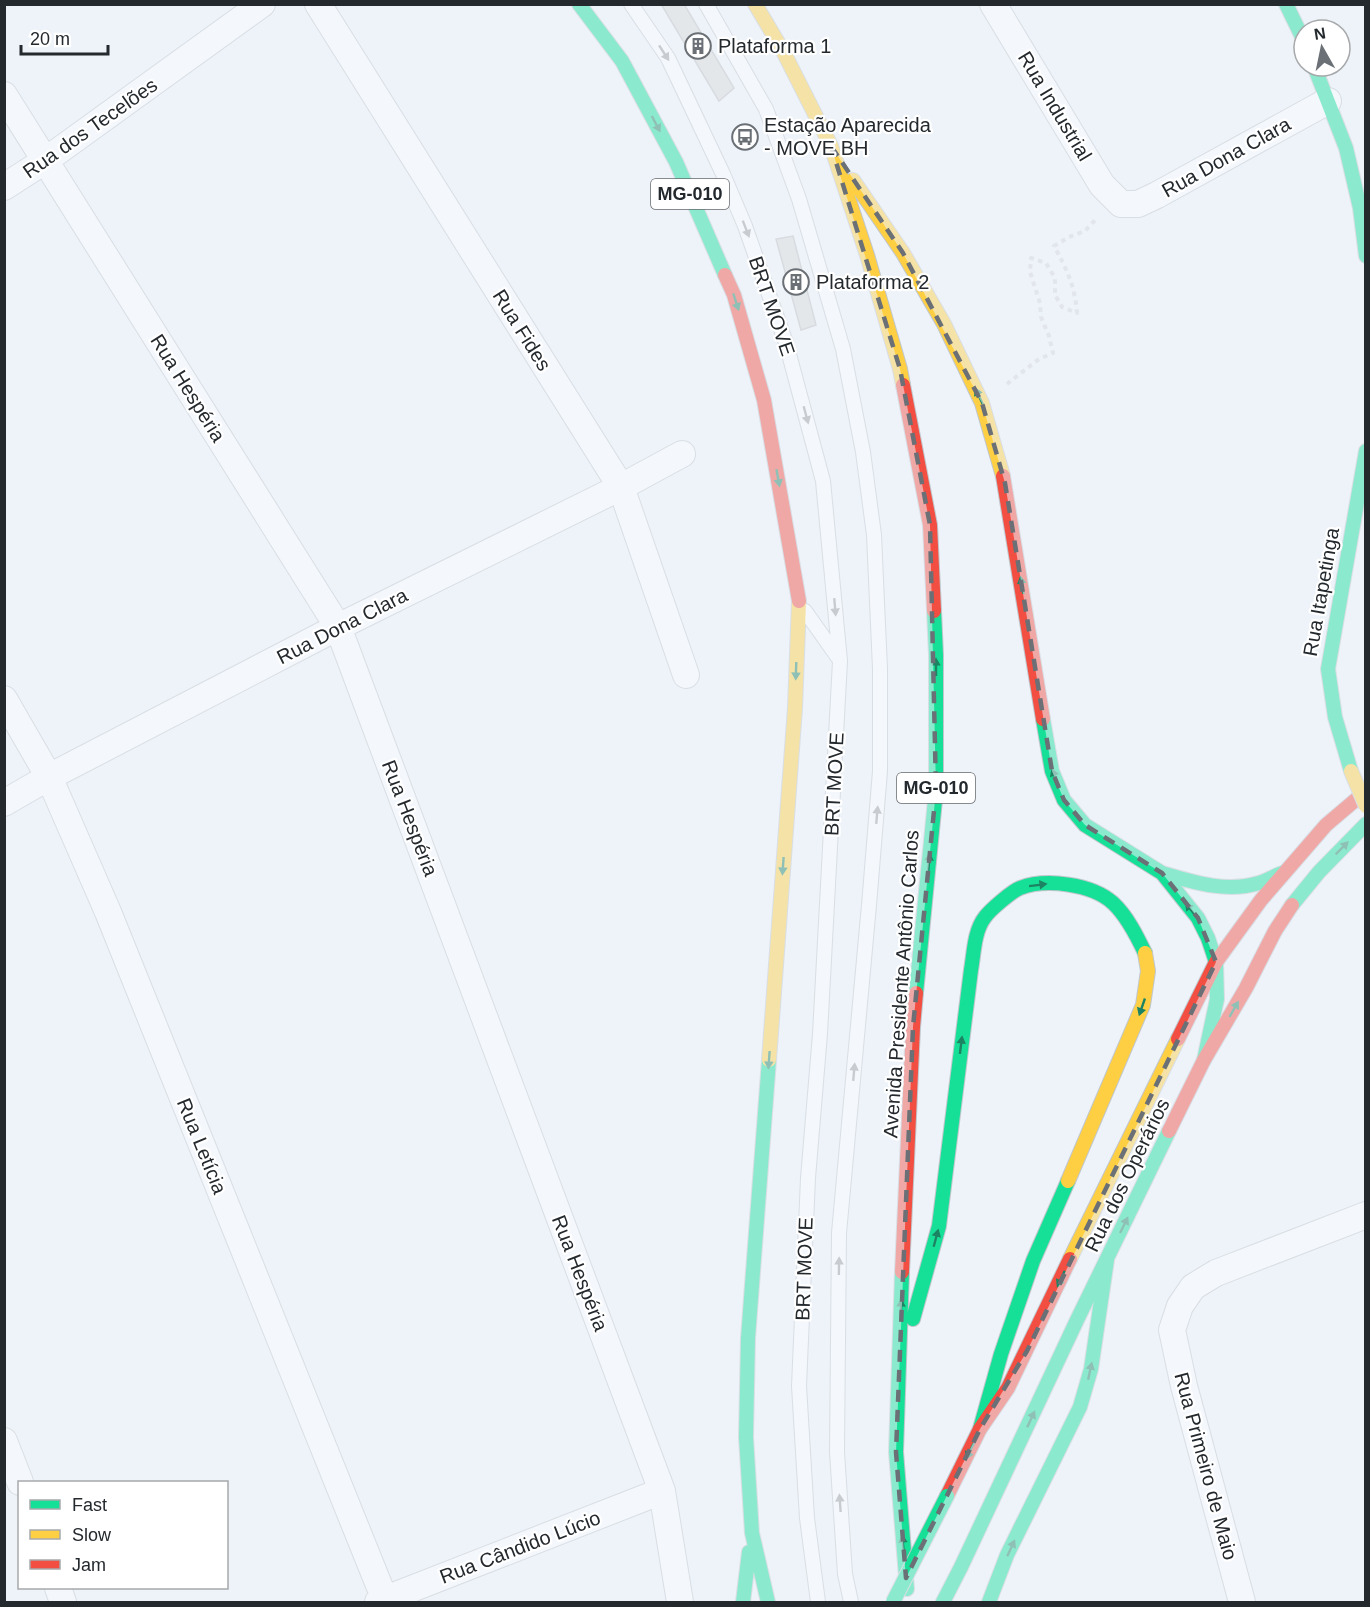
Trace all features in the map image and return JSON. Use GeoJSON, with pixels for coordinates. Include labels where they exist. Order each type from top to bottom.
{"type":"FeatureCollection","features":[{"type":"Feature","properties":{"kind":"main road","name":"MG-010"},"geometry":{"type":"LineString","coordinates":[[579,4],[622,61],[676,162],[734,296],[764,400],[799,602],[795,708],[748,1338],[746,1437],[752,1533],[768,1602]]}},
{"type":"Feature","properties":{"kind":"main road","name":"Avenida Presidente Antônio Carlos"},"geometry":{"type":"LineString","coordinates":[[755,4],[783,51],[831,146],[867,255],[900,369],[930,525],[936,655],[936,790],[913,1027],[896,1452],[909,1602]]}},
{"type":"Feature","properties":{"kind":"main road"},"geometry":{"type":"LineString","coordinates":[[1286,4],[1293,18]]}},
{"type":"Feature","properties":{"kind":"main road"},"geometry":{"type":"LineString","coordinates":[[1319,78],[1346,148],[1360,208],[1365,256]]}},
{"type":"Feature","properties":{"kind":"main road"},"geometry":{"type":"LineString","coordinates":[[831,146],[903,253],[944,324],[982,403],[1005,483],[1052,771],[1064,800],[1085,825],[1162,873],[1200,884],[1232,888],[1258,884],[1285,872]]}},
{"type":"Feature","properties":{"kind":"main road","name":"Rua Itapetinga"},"geometry":{"type":"LineString","coordinates":[[1365,451],[1328,669],[1335,717],[1351,771],[1365,806]]}},
{"type":"Feature","properties":{"kind":"main road","name":"Rua dos Operários"},"geometry":{"type":"LineString","coordinates":[[893,1602],[980,1429],[1008,1388],[1027,1352],[1066,1266],[1216,962],[1261,900],[1285,872],[1326,825],[1365,791]]}},
{"type":"Feature","properties":{"kind":"main road","name":"Rua dos Operários"},"geometry":{"type":"LineString","coordinates":[[943,1602],[962,1567],[1077,1320],[1204,1060],[1292,904],[1365,824]]}},
{"type":"Feature","properties":{"kind":"main road"},"geometry":{"type":"LineString","coordinates":[[1162,873],[1198,918],[1216,962],[1217,999],[1204,1060]]}},
{"type":"Feature","properties":{"kind":"main road"},"geometry":{"type":"LineString","coordinates":[[898,1376],[939,1226],[971,970],[976,940],[985,917],[1006,896],[1018,888],[1056,883],[1091,890],[1110,900],[1128,922],[1147,961],[1149,978],[1143,1005],[1135,1025],[1033,1261],[1001,1354],[980,1429]]}},
{"type":"Feature","properties":{"kind":"main road"},"geometry":{"type":"LineString","coordinates":[[989,1602],[1021,1526],[1080,1407],[1091,1369],[1107,1260]]}},
{"type":"Feature","properties":{"kind":"main road"},"geometry":{"type":"LineString","coordinates":[[743,1602],[752,1533]]}},
{"type":"Feature","properties":{"kind":"street","name":"Rua dos Tecelões"},"geometry":{"type":"LineString","coordinates":[[4,187],[46,160],[262,4]]}},
{"type":"Feature","properties":{"kind":"street","name":"Rua Fides"},"geometry":{"type":"LineString","coordinates":[[318,4],[621,487],[686,675]]}},
{"type":"Feature","properties":{"kind":"street","name":"Rua Industrial"},"geometry":{"type":"LineString","coordinates":[[993,4],[1102,185],[1120,204]]}},
{"type":"Feature","properties":{"kind":"street","name":"Rua Hespéria"},"geometry":{"type":"LineString","coordinates":[[4,95],[338,627],[662,1491],[680,1602]]}},
{"type":"Feature","properties":{"kind":"street","name":"Rua Dona Clara"},"geometry":{"type":"LineString","coordinates":[[1120,204],[1138,204],[1157,195],[1328,101]]}},
{"type":"Feature","properties":{"kind":"street","name":"Rua Dona Clara"},"geometry":{"type":"LineString","coordinates":[[4,803],[49,777],[338,627],[621,487],[682,454]]}},
{"type":"Feature","properties":{"kind":"street","name":"Rua Letícia"},"geometry":{"type":"LineString","coordinates":[[4,699],[49,777],[108,912],[382,1601]]}},
{"type":"Feature","properties":{"kind":"street","name":"Rua Primeiro de Maio"},"geometry":{"type":"LineString","coordinates":[[1242,1602],[1184,1386],[1172,1330],[1180,1306],[1193,1287],[1216,1273],[1365,1215]]}},
{"type":"Feature","properties":{"kind":"street"},"geometry":{"type":"LineString","coordinates":[[4,1441],[20,1481]]}},
{"type":"Feature","properties":{"kind":"street","name":"Rua Cândido Lúcio"},"geometry":{"type":"LineString","coordinates":[[382,1601],[662,1491]]}},
{"type":"Feature","properties":{"kind":"lane","name":"BRT MOVE"},"geometry":{"type":"LineString","coordinates":[[631,4],[668,58],[745,226],[786,343],[823,482],[840,661],[820,1034],[808,1178],[799,1386],[807,1518],[818,1602]]}},
{"type":"Feature","properties":{"kind":"lane","name":"BRT MOVE"},"geometry":{"type":"LineString","coordinates":[[706,4],[766,109],[799,199],[843,349],[863,452],[874,535],[880,669],[880,771],[839,1233],[837,1452],[845,1574],[851,1602]]}},
{"type":"Feature","properties":{"kind":"lane"},"geometry":{"type":"LineString","coordinates":[[799,602],[840,661]]}},
{"type":"Feature","properties":{"kind":"path"},"geometry":{"type":"LineString","coordinates":[[982,403],[1039,359],[1053,353],[1030,272],[1031,258],[1046,263],[1055,279],[1055,295],[1062,307],[1077,313],[1076,295],[1054,246],[1085,231],[1095,219],[1120,204]]}},
{"type":"Feature","properties":{"kind":"highlighted area"},"geometry":{"type":"Polygon","coordinates":[[[831,146],[903,253],[982,403],[1005,483],[1052,771],[1064,800],[1085,825],[1162,873],[1198,918],[1216,962],[1027,1351],[980,1429],[906,1578],[896,1452],[913,1027],[936,790],[930,525],[900,369],[831,146]]]}},
{"type":"Feature","properties":{"kind":"building","name":"Plataforma 1"},"geometry":{"type":"Polygon","coordinates":[[[661,4],[684,4],[734,88],[719,101],[661,4]]]}},
{"type":"Feature","properties":{"kind":"building","name":"Plataforma 2"},"geometry":{"type":"Polygon","coordinates":[[[793,236],[816,325],[801,330],[776,239],[793,236]]]}},
{"type":"Feature","properties":{"kind":"traffic: fast"},"geometry":{"type":"LineString","coordinates":[[579,4],[622,61],[676,162],[725,275]]}},
{"type":"Feature","properties":{"kind":"traffic: fast"},"geometry":{"type":"LineString","coordinates":[[1286,4],[1293,18]]}},
{"type":"Feature","properties":{"kind":"traffic: fast"},"geometry":{"type":"LineString","coordinates":[[1319,78],[1346,148],[1360,208],[1366,256]]}},
{"type":"Feature","properties":{"kind":"traffic: fast"},"geometry":{"type":"LineString","coordinates":[[1351,771],[1335,717],[1328,669],[1366,451]]}},
{"type":"Feature","properties":{"kind":"traffic: fast"},"geometry":{"type":"LineString","coordinates":[[916,993],[936,790],[934,611]]}},
{"type":"Feature","properties":{"kind":"traffic: fast"},"geometry":{"type":"LineString","coordinates":[[1043,719],[1052,771],[1064,800],[1085,825],[1162,873],[1198,918],[1208,938],[1216,962],[1217,999],[1204,1060]]}},
{"type":"Feature","properties":{"kind":"traffic: fast"},"geometry":{"type":"LineString","coordinates":[[1292,905],[1319,872],[1366,824]]}},
{"type":"Feature","properties":{"kind":"traffic: fast"},"geometry":{"type":"LineString","coordinates":[[1162,873],[1210,885],[1234,887],[1259,883],[1285,872]]}},
{"type":"Feature","properties":{"kind":"traffic: fast"},"geometry":{"type":"LineString","coordinates":[[913,1319],[939,1226],[974,949],[981,923],[996,906],[1020,888],[1043,883],[1081,887],[1104,896],[1118,908],[1145,953]]}},
{"type":"Feature","properties":{"kind":"traffic: fast"},"geometry":{"type":"LineString","coordinates":[[768,1602],[752,1533],[746,1437],[748,1338],[769,1060]]}},
{"type":"Feature","properties":{"kind":"traffic: fast"},"geometry":{"type":"LineString","coordinates":[[943,1602],[1169,1131]]}},
{"type":"Feature","properties":{"kind":"traffic: fast"},"geometry":{"type":"LineString","coordinates":[[980,1429],[1001,1354],[1033,1261],[1068,1181]]}},
{"type":"Feature","properties":{"kind":"traffic: fast"},"geometry":{"type":"LineString","coordinates":[[989,1602],[1007,1555],[1080,1407],[1091,1369],[1107,1260]]}},
{"type":"Feature","properties":{"kind":"traffic: fast"},"geometry":{"type":"LineString","coordinates":[[902,1272],[896,1452],[907,1589]]}},
{"type":"Feature","properties":{"kind":"traffic: fast"},"geometry":{"type":"LineString","coordinates":[[893,1602],[947,1496]]}},
{"type":"Feature","properties":{"kind":"traffic: fast"},"geometry":{"type":"LineString","coordinates":[[743,1602],[749,1552]]}},
{"type":"Feature","properties":{"kind":"traffic: slow"},"geometry":{"type":"LineString","coordinates":[[755,4],[783,51],[831,146],[867,255],[903,385]]}},
{"type":"Feature","properties":{"kind":"traffic: slow"},"geometry":{"type":"LineString","coordinates":[[853,180],[903,253],[944,324],[982,403],[1003,476]]}},
{"type":"Feature","properties":{"kind":"traffic: slow"},"geometry":{"type":"LineString","coordinates":[[769,1060],[795,708],[799,601]]}},
{"type":"Feature","properties":{"kind":"traffic: slow"},"geometry":{"type":"LineString","coordinates":[[1351,771],[1366,806]]}},
{"type":"Feature","properties":{"kind":"traffic: slow"},"geometry":{"type":"LineString","coordinates":[[1068,1181],[1143,1005],[1148,971],[1145,953]]}},
{"type":"Feature","properties":{"kind":"traffic: slow"},"geometry":{"type":"LineString","coordinates":[[1070,1259],[1178,1039]]}},
{"type":"Feature","properties":{"kind":"traffic: jam"},"geometry":{"type":"LineString","coordinates":[[725,275],[734,295],[764,400],[799,601]]}},
{"type":"Feature","properties":{"kind":"traffic: jam"},"geometry":{"type":"LineString","coordinates":[[903,385],[930,525],[934,611]]}},
{"type":"Feature","properties":{"kind":"traffic: jam"},"geometry":{"type":"LineString","coordinates":[[1003,476],[1043,719]]}},
{"type":"Feature","properties":{"kind":"traffic: jam"},"geometry":{"type":"LineString","coordinates":[[1178,1039],[1216,962],[1261,900],[1326,825],[1366,791]]}},
{"type":"Feature","properties":{"kind":"traffic: jam"},"geometry":{"type":"LineString","coordinates":[[1169,1131],[1204,1060],[1246,988],[1275,931],[1292,905]]}},
{"type":"Feature","properties":{"kind":"traffic: jam"},"geometry":{"type":"LineString","coordinates":[[902,1272],[916,993]]}},
{"type":"Feature","properties":{"kind":"traffic: jam"},"geometry":{"type":"LineString","coordinates":[[947,1496],[980,1429],[1008,1388],[1070,1259]]}},
{"type":"Feature","properties":{"kind":"place","name":"Plataforma 1"},"geometry":{"type":"Point","coordinates":[698,46]}},
{"type":"Feature","properties":{"kind":"place","name":"Estação Aparecida - MOVE BH"},"geometry":{"type":"Point","coordinates":[745,137]}},
{"type":"Feature","properties":{"kind":"place","name":"Plataforma 2"},"geometry":{"type":"Point","coordinates":[796,282]}}]}
